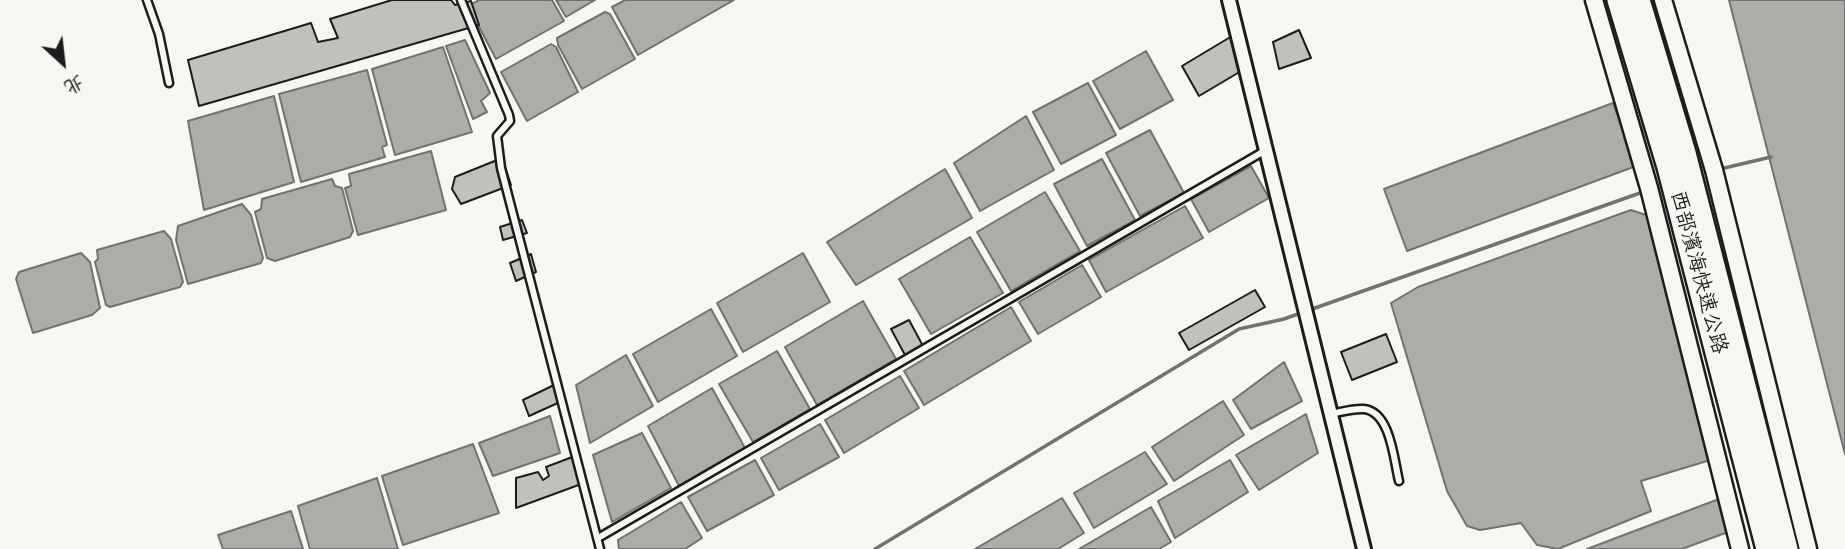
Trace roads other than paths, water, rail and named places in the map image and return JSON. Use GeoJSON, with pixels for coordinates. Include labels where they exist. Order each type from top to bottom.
{"type":"FeatureCollection","features":[{"type":"Feature","properties":{"kind":"highway","name":"西部濱海快速公路"},"geometry":{"type":"LineString","coordinates":[[1618,0],[1668,167],[1767,549]]}},
{"type":"Feature","properties":{"kind":"highway","name":"西部濱海快速公路"},"geometry":{"type":"LineString","coordinates":[[1639,0],[1685,153],[1787,549]]}},
{"type":"Feature","properties":{"kind":"street"},"geometry":{"type":"LineString","coordinates":[[1229,0],[1268,149],[1364,549]]}},
{"type":"Feature","properties":{"kind":"street"},"geometry":{"type":"LineString","coordinates":[[1594,0],[1649,188],[1740,549]]}},
{"type":"Feature","properties":{"kind":"street"},"geometry":{"type":"LineString","coordinates":[[1663,0],[1714,170],[1808,549]]}},
{"type":"Feature","properties":{"kind":"lane"},"geometry":{"type":"LineString","coordinates":[[147,0],[159,34],[169,83]]}},
{"type":"Feature","properties":{"kind":"lane"},"geometry":{"type":"LineString","coordinates":[[472,0],[462,3],[509,115],[510,121],[497,136],[501,168],[600,549]]}},
{"type":"Feature","properties":{"kind":"lane"},"geometry":{"type":"LineString","coordinates":[[598,538],[1268,149]]}},
{"type":"Feature","properties":{"kind":"lane"},"geometry":{"type":"LineString","coordinates":[[1330,414],[1365,409],[1376,414],[1386,431],[1399,481]]}},
{"type":"Feature","properties":{"kind":"waterway"},"geometry":{"type":"LineString","coordinates":[[1720,169],[1771,157]]}},
{"type":"Feature","properties":{"kind":"waterway"},"geometry":{"type":"LineString","coordinates":[[875,549],[1239,329],[1284,319],[1640,193]]}}]}
